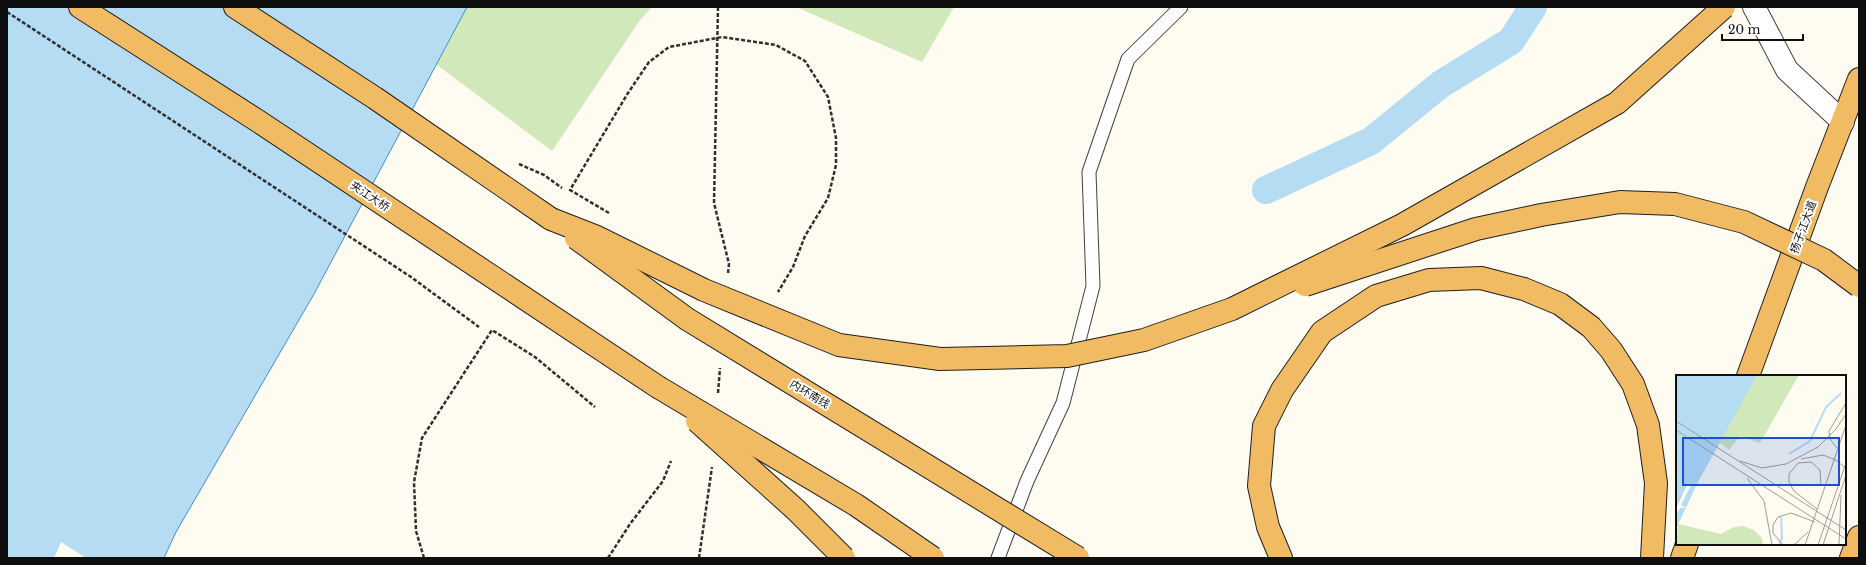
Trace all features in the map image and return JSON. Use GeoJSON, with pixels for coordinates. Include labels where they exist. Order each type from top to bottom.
{"type":"FeatureCollection","features":[{"type":"Feature","properties":{"kind":"highway","name":"夹江大桥"},"geometry":{"type":"LineString","coordinates":[[80,7],[265,125],[658,387]]}},
{"type":"Feature","properties":{"kind":"highway"},"geometry":{"type":"LineString","coordinates":[[235,7],[375,98],[551,219],[597,237],[704,290],[840,345],[940,359],[1067,356],[1144,340],[1232,308],[1476,229],[1541,215],[1620,202],[1675,204],[1744,222],[1824,260],[1859,286]]}},
{"type":"Feature","properties":{"kind":"highway"},"geometry":{"type":"LineString","coordinates":[[1232,308],[1402,225],[1617,104],[1724,7]]}},
{"type":"Feature","properties":{"kind":"highway","name":"扬子江大道"},"geometry":{"type":"LineString","coordinates":[[1748,375],[1817,187],[1859,79]]}},
{"type":"Feature","properties":{"kind":"highway","name":"内环南线"},"geometry":{"type":"LineString","coordinates":[[551,219],[687,319],[1078,558]]}},
{"type":"Feature","properties":{"kind":"highway"},"geometry":{"type":"LineString","coordinates":[[1281,558],[1268,527],[1259,486],[1264,426],[1282,390],[1322,332],[1376,296],[1429,280],[1481,278],[1524,289],[1560,304],[1591,326],[1611,350],[1633,384],[1648,425],[1656,483],[1652,558]]}},
{"type":"Feature","properties":{"kind":"highway"},"geometry":{"type":"LineString","coordinates":[[658,387],[796,510],[844,558]]}},
{"type":"Feature","properties":{"kind":"highway"},"geometry":{"type":"LineString","coordinates":[[658,387],[856,505],[933,558]]}},
{"type":"Feature","properties":{"kind":"highway"},"geometry":{"type":"LineString","coordinates":[[1852,558],[1859,537]]}},
{"type":"Feature","properties":{"kind":"highway"},"geometry":{"type":"LineString","coordinates":[[1682,558],[1687,545]]}},
{"type":"Feature","properties":{"kind":"street"},"geometry":{"type":"LineString","coordinates":[[1754,7],[1787,70],[1843,122]]}},
{"type":"Feature","properties":{"kind":"lane"},"geometry":{"type":"LineString","coordinates":[[998,558],[1027,481],[1062,403],[1093,286],[1089,172],[1128,59],[1181,7]]}},
{"type":"Feature","properties":{"kind":"path"},"geometry":{"type":"LineString","coordinates":[[7,12],[412,277],[479,327]]}},
{"type":"Feature","properties":{"kind":"path"},"geometry":{"type":"LineString","coordinates":[[612,214],[570,190],[628,93],[649,62],[669,47],[722,37],[776,45],[805,61],[809,67],[828,97],[836,138],[836,165],[828,198],[805,236],[793,267],[778,292]]}},
{"type":"Feature","properties":{"kind":"path"},"geometry":{"type":"LineString","coordinates":[[424,558],[416,531],[414,482],[422,438],[492,330],[536,357],[595,407]]}},
{"type":"Feature","properties":{"kind":"path"},"geometry":{"type":"LineString","coordinates":[[608,558],[630,524],[663,481],[671,461]]}},
{"type":"Feature","properties":{"kind":"green space"},"geometry":{"type":"Polygon","coordinates":[[[407,7],[652,7],[640,20],[552,151],[437,65],[398,26],[407,7]]]}},
{"type":"Feature","properties":{"kind":"green space"},"geometry":{"type":"Polygon","coordinates":[[[796,7],[954,7],[922,62],[796,7]]]}},
{"type":"Feature","properties":{"kind":"water"},"geometry":{"type":"Polygon","coordinates":[[[7,7],[467,7],[314,294],[176,532],[164,558],[7,558],[7,7]]]}},
{"type":"Feature","properties":{"kind":"pier"},"geometry":{"type":"Polygon","coordinates":[[[61,542],[86,558],[54,558],[61,542]]]}},
{"type":"Feature","properties":{"kind":"waterway"},"geometry":{"type":"LineString","coordinates":[[1266,190],[1371,141],[1441,84],[1511,41],[1533,7]]}}]}
